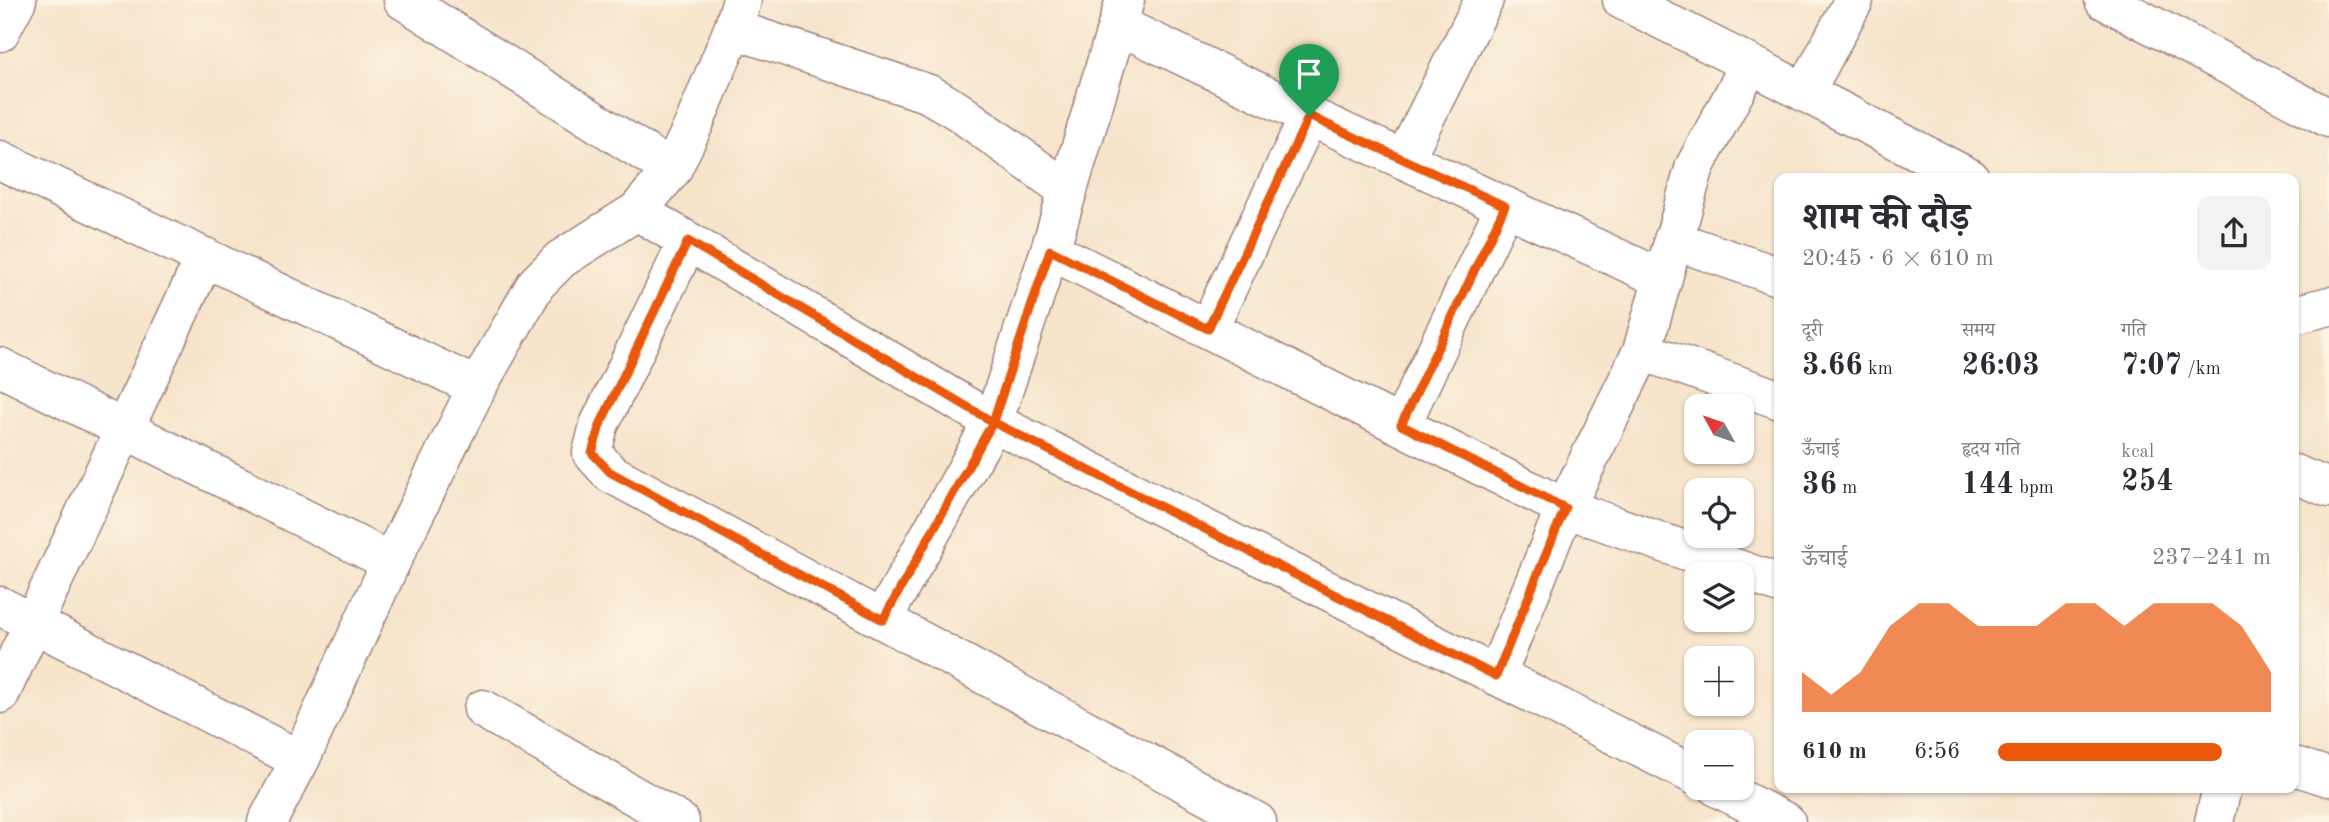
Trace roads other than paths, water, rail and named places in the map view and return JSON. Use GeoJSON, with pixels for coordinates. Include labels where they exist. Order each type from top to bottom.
{"type":"FeatureCollection","features":[{"type":"Feature","properties":{"kind":"street"},"geometry":{"type":"LineString","coordinates":[[0,32],[17,0]]}},
{"type":"Feature","properties":{"kind":"street"},"geometry":{"type":"LineString","coordinates":[[403,0],[672,170]]}},
{"type":"Feature","properties":{"kind":"street"},"geometry":{"type":"LineString","coordinates":[[1404,160],[1484,0]]}},
{"type":"Feature","properties":{"kind":"street"},"geometry":{"type":"LineString","coordinates":[[1622,0],[1959,173]]}},
{"type":"Feature","properties":{"kind":"street"},"geometry":{"type":"LineString","coordinates":[[1805,92],[1854,0]]}},
{"type":"Feature","properties":{"kind":"street"},"geometry":{"type":"LineString","coordinates":[[2104,0],[2329,118]]}},
{"type":"Feature","properties":{"kind":"street"},"geometry":{"type":"LineString","coordinates":[[883,620],[993,422],[1050,250],[1121,13],[1309,116],[1663,279]]}},
{"type":"Feature","properties":{"kind":"street"},"geometry":{"type":"LineString","coordinates":[[267,822],[300,760],[391,562],[477,387],[537,284],[561,259],[637,211],[672,170],[694,124],[738,14],[929,94],[958,111],[1068,191]]}},
{"type":"Feature","properties":{"kind":"street"},"geometry":{"type":"LineString","coordinates":[[1496,676],[1565,508],[1642,351],[1695,166],[1750,64]]}},
{"type":"Feature","properties":{"kind":"street"},"geometry":{"type":"LineString","coordinates":[[1208,329],[1309,116]]}},
{"type":"Feature","properties":{"kind":"street"},"geometry":{"type":"LineString","coordinates":[[0,160],[477,387]]}},
{"type":"Feature","properties":{"kind":"street"},"geometry":{"type":"LineString","coordinates":[[1401,425],[1505,206]]}},
{"type":"Feature","properties":{"kind":"street"},"geometry":{"type":"LineString","coordinates":[[637,211],[993,422],[1684,770]]}},
{"type":"Feature","properties":{"kind":"street"},"geometry":{"type":"LineString","coordinates":[[1673,240],[1774,275]]}},
{"type":"Feature","properties":{"kind":"street"},"geometry":{"type":"LineString","coordinates":[[688,241],[600,425],[592,453],[610,472],[1257,822]]}},
{"type":"Feature","properties":{"kind":"street"},"geometry":{"type":"LineString","coordinates":[[1050,250],[1565,508],[1774,582]]}},
{"type":"Feature","properties":{"kind":"street"},"geometry":{"type":"LineString","coordinates":[[0,694],[205,257]]}},
{"type":"Feature","properties":{"kind":"street"},"geometry":{"type":"LineString","coordinates":[[2299,314],[2329,306]]}},
{"type":"Feature","properties":{"kind":"street"},"geometry":{"type":"LineString","coordinates":[[1642,351],[1774,398]]}},
{"type":"Feature","properties":{"kind":"street"},"geometry":{"type":"LineString","coordinates":[[0,368],[391,562]]}},
{"type":"Feature","properties":{"kind":"street"},"geometry":{"type":"LineString","coordinates":[[2299,476],[2329,488]]}},
{"type":"Feature","properties":{"kind":"street"},"geometry":{"type":"LineString","coordinates":[[0,606],[300,760]]}},
{"type":"Feature","properties":{"kind":"street"},"geometry":{"type":"LineString","coordinates":[[483,709],[680,822]]}},
{"type":"Feature","properties":{"kind":"street"},"geometry":{"type":"LineString","coordinates":[[2299,768],[2329,777]]}},
{"type":"Feature","properties":{"kind":"street"},"geometry":{"type":"LineString","coordinates":[[2214,822],[2221,793]]}},
{"type":"Feature","properties":{"kind":"street"},"geometry":{"type":"LineString","coordinates":[[1742,800],[1787,822]]}}]}
